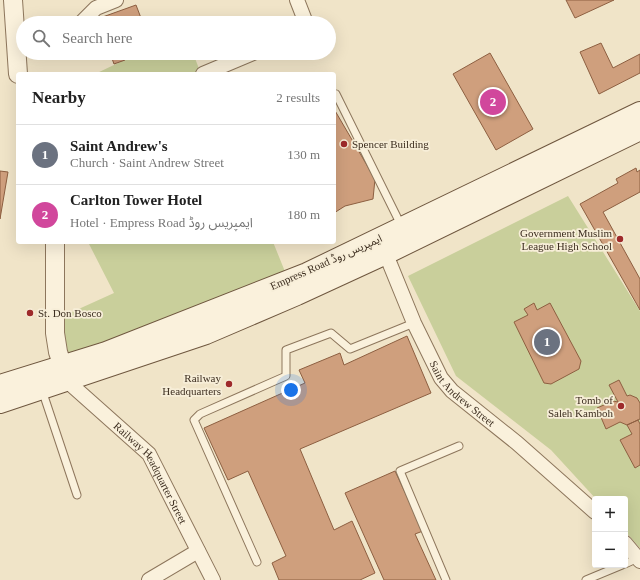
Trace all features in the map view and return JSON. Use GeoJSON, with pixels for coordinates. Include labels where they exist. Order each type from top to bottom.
{"type":"FeatureCollection","features":[{"type":"Feature","properties":{"kind":"main road","name":"Empress Road ایمپریس روڈ"},"geometry":{"type":"LineString","coordinates":[[383,246],[402,227],[640,112]]}},
{"type":"Feature","properties":{"kind":"main road","name":"Empress Road ایمپریس روڈ"},"geometry":{"type":"LineString","coordinates":[[0,385],[65,373],[206,334],[297,295],[383,246],[640,130]]}},
{"type":"Feature","properties":{"kind":"main road","name":"Empress Road ایمپریس روڈ"},"geometry":{"type":"LineString","coordinates":[[0,403],[42,390],[65,373]]}},
{"type":"Feature","properties":{"kind":"street"},"geometry":{"type":"LineString","coordinates":[[13,0],[16,27]]}},
{"type":"Feature","properties":{"kind":"street"},"geometry":{"type":"LineString","coordinates":[[86,16],[95,4],[116,0]]}},
{"type":"Feature","properties":{"kind":"street"},"geometry":{"type":"LineString","coordinates":[[297,0],[303,16]]}},
{"type":"Feature","properties":{"kind":"street"},"geometry":{"type":"LineString","coordinates":[[208,72],[236,60]]}},
{"type":"Feature","properties":{"kind":"street"},"geometry":{"type":"LineString","coordinates":[[55,244],[55,333],[65,373]]}},
{"type":"Feature","properties":{"kind":"street","name":"Saint Andrew Street"},"geometry":{"type":"LineString","coordinates":[[383,246],[414,323],[441,378],[452,391],[517,443],[592,509]]}},
{"type":"Feature","properties":{"kind":"street","name":"Railway Headquarter Street"},"geometry":{"type":"LineString","coordinates":[[65,373],[149,454],[213,580]]}},
{"type":"Feature","properties":{"kind":"street"},"geometry":{"type":"LineString","coordinates":[[628,549],[634,561]]}},
{"type":"Feature","properties":{"kind":"street"},"geometry":{"type":"LineString","coordinates":[[149,580],[198,552]]}},
{"type":"Feature","properties":{"kind":"lane"},"geometry":{"type":"LineString","coordinates":[[336,94],[402,227]]}},
{"type":"Feature","properties":{"kind":"lane"},"geometry":{"type":"LineString","coordinates":[[257,562],[194,420],[200,414],[286,376],[286,350],[331,333],[350,349],[414,323]]}},
{"type":"Feature","properties":{"kind":"lane"},"geometry":{"type":"LineString","coordinates":[[42,390],[77,495]]}},
{"type":"Feature","properties":{"kind":"lane"},"geometry":{"type":"LineString","coordinates":[[446,580],[400,471],[459,446]]}},
{"type":"Feature","properties":{"kind":"lane"},"geometry":{"type":"LineString","coordinates":[[586,580],[615,568]]}},
{"type":"Feature","properties":{"kind":"green space"},"geometry":{"type":"Polygon","coordinates":[[[124,60],[196,60],[200,72],[99,72],[124,60]]]}},
{"type":"Feature","properties":{"kind":"green space"},"geometry":{"type":"Polygon","coordinates":[[[568,196],[640,311],[640,548],[628,534],[628,496],[593,496],[551,450],[456,376],[408,276],[568,196]]]}},
{"type":"Feature","properties":{"kind":"green space"},"geometry":{"type":"Polygon","coordinates":[[[89,244],[274,244],[288,279],[65,383],[61,317],[114,293],[89,244]]]}},
{"type":"Feature","properties":{"kind":"building"},"geometry":{"type":"Polygon","coordinates":[[[566,0],[614,0],[575,18],[566,0]]]}},
{"type":"Feature","properties":{"kind":"building"},"geometry":{"type":"Polygon","coordinates":[[[136,5],[140,16],[105,16],[136,5]]]}},
{"type":"Feature","properties":{"kind":"building"},"geometry":{"type":"Polygon","coordinates":[[[601,43],[613,68],[640,54],[640,73],[599,94],[580,52],[601,43]]]}},
{"type":"Feature","properties":{"kind":"building"},"geometry":{"type":"Polygon","coordinates":[[[490,53],[533,129],[496,150],[453,74],[490,53]]]}},
{"type":"Feature","properties":{"kind":"building"},"geometry":{"type":"Polygon","coordinates":[[[113,60],[125,60],[114,64],[113,60]]]}},
{"type":"Feature","properties":{"kind":"building","name":"Spencer Building"},"geometry":{"type":"Polygon","coordinates":[[[336,112],[375,179],[373,199],[345,206],[336,212],[336,112]]]}},
{"type":"Feature","properties":{"kind":"building"},"geometry":{"type":"Polygon","coordinates":[[[636,168],[637,172],[640,170],[640,192],[603,212],[640,279],[640,310],[580,204],[618,183],[616,179],[636,168]]]}},
{"type":"Feature","properties":{"kind":"building"},"geometry":{"type":"Polygon","coordinates":[[[0,171],[8,172],[0,219],[0,171]]]}},
{"type":"Feature","properties":{"kind":"building"},"geometry":{"type":"Polygon","coordinates":[[[534,303],[537,310],[550,303],[581,361],[579,369],[551,384],[544,383],[514,322],[528,315],[524,309],[534,303]]]}},
{"type":"Feature","properties":{"kind":"building"},"geometry":{"type":"Polygon","coordinates":[[[407,336],[431,393],[300,449],[334,530],[352,521],[375,573],[360,580],[279,580],[272,563],[286,556],[248,471],[228,480],[204,428],[305,383],[299,370],[340,353],[344,365],[407,336]]]}},
{"type":"Feature","properties":{"kind":"building","name":"Tomb of Saleh Kamboh"},"geometry":{"type":"Polygon","coordinates":[[[619,380],[627,396],[630,395],[637,398],[640,403],[640,419],[627,425],[620,422],[606,429],[597,408],[613,401],[618,402],[609,385],[619,380]]]}},
{"type":"Feature","properties":{"kind":"building"},"geometry":{"type":"Polygon","coordinates":[[[638,420],[640,424],[640,465],[635,468],[620,440],[632,434],[627,425],[638,420]]]}},
{"type":"Feature","properties":{"kind":"building"},"geometry":{"type":"Polygon","coordinates":[[[395,471],[423,531],[415,534],[436,580],[384,580],[345,493],[395,471]]]}},
{"type":"Feature","properties":{"kind":"place","name":"Carlton Tower Hotel"},"geometry":{"type":"Point","coordinates":[493,102]}},
{"type":"Feature","properties":{"kind":"place","name":"Spencer Building"},"geometry":{"type":"Point","coordinates":[344,144]}},
{"type":"Feature","properties":{"kind":"place","name":"Government Muslim League High School"},"geometry":{"type":"Point","coordinates":[620,239]}},
{"type":"Feature","properties":{"kind":"place","name":"St. Don Bosco"},"geometry":{"type":"Point","coordinates":[30,313]}},
{"type":"Feature","properties":{"kind":"place","name":"Saint Andrew's"},"geometry":{"type":"Point","coordinates":[547,342]}},
{"type":"Feature","properties":{"kind":"place","name":"Railway Headquarters"},"geometry":{"type":"Point","coordinates":[229,384]}},
{"type":"Feature","properties":{"kind":"place","name":"Tomb of Saleh Kamboh"},"geometry":{"type":"Point","coordinates":[621,406]}}]}
